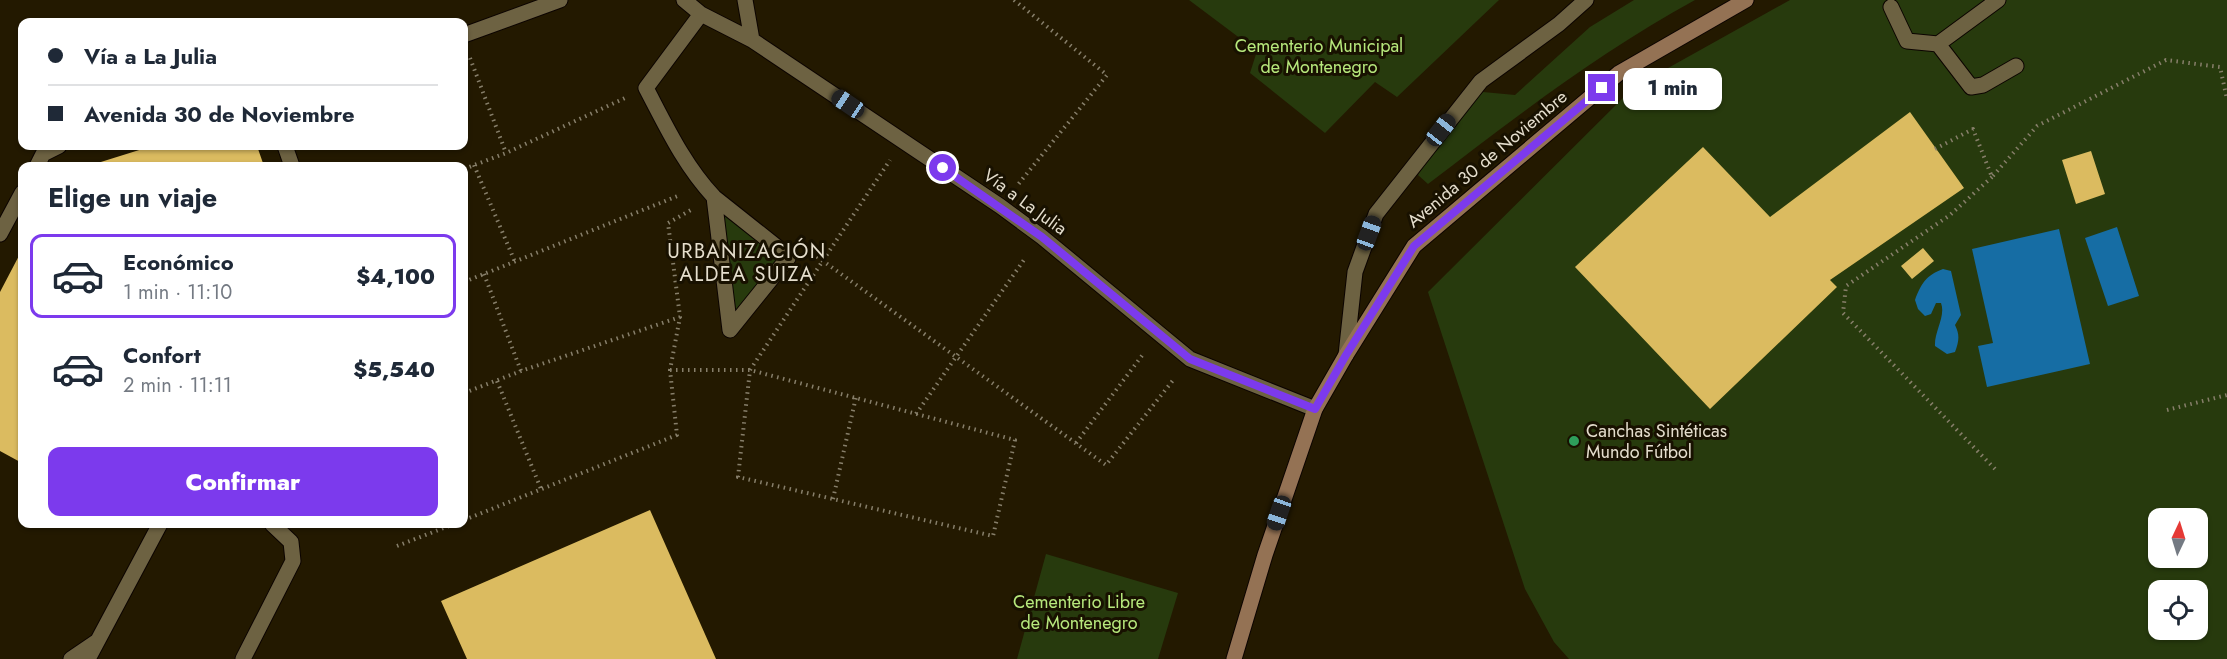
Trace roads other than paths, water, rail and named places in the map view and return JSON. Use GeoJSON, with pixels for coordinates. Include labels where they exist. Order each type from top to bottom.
{"type":"FeatureCollection","features":[{"type":"Feature","properties":{"kind":"main road","name":"Avenida 30 de Noviembre"},"geometry":{"type":"LineString","coordinates":[[1234,659],[1265,555],[1315,409],[1414,246],[1619,73],[1746,0]]}},
{"type":"Feature","properties":{"kind":"street"},"geometry":{"type":"LineString","coordinates":[[468,34],[560,0]]}},
{"type":"Feature","properties":{"kind":"street","name":"Vía a La Julia"},"geometry":{"type":"LineString","coordinates":[[684,0],[701,14],[752,40],[1000,206],[1042,237],[1190,359],[1315,409]]}},
{"type":"Feature","properties":{"kind":"street"},"geometry":{"type":"LineString","coordinates":[[745,0],[752,40]]}},
{"type":"Feature","properties":{"kind":"street"},"geometry":{"type":"LineString","coordinates":[[1346,355],[1355,272],[1376,214],[1480,81],[1559,24],[1586,0]]}},
{"type":"Feature","properties":{"kind":"street"},"geometry":{"type":"LineString","coordinates":[[1891,7],[1907,41],[1938,44],[1998,0]]}},
{"type":"Feature","properties":{"kind":"street"},"geometry":{"type":"LineString","coordinates":[[701,14],[646,88],[678,149],[708,191],[788,258],[730,330],[708,191]]}},
{"type":"Feature","properties":{"kind":"street"},"geometry":{"type":"LineString","coordinates":[[1938,44],[1971,87],[1983,85],[2016,66]]}},
{"type":"Feature","properties":{"kind":"street"},"geometry":{"type":"LineString","coordinates":[[39,162],[44,154],[52,150]]}},
{"type":"Feature","properties":{"kind":"street"},"geometry":{"type":"LineString","coordinates":[[0,234],[18,200]]}},
{"type":"Feature","properties":{"kind":"street"},"geometry":{"type":"LineString","coordinates":[[88,659],[158,528]]}},
{"type":"Feature","properties":{"kind":"street"},"geometry":{"type":"LineString","coordinates":[[243,659],[293,561],[291,542],[276,528]]}},
{"type":"Feature","properties":{"kind":"street"},"geometry":{"type":"LineString","coordinates":[[71,659],[98,641]]}},
{"type":"Feature","properties":{"kind":"water"},"geometry":{"type":"Polygon","coordinates":[[[2117,227],[2139,296],[2108,306],[2085,238],[2117,227]]]}},
{"type":"Feature","properties":{"kind":"water"},"geometry":{"type":"Polygon","coordinates":[[[2059,229],[2090,364],[1987,387],[1978,346],[1993,343],[1972,249],[2059,229]]]}},
{"type":"Feature","properties":{"kind":"water"},"geometry":{"type":"Polygon","coordinates":[[[1943,269],[1951,271],[1961,315],[1955,325],[1958,338],[1955,352],[1947,354],[1935,346],[1942,313],[1941,303],[1936,303],[1931,314],[1925,316],[1918,309],[1915,300],[1925,281],[1932,274],[1943,269]]]}},
{"type":"Feature","properties":{"kind":"place","name":"Canchas Sintéticas Mundo Fútbol"},"geometry":{"type":"Point","coordinates":[1574,441]}},
{"type":"Feature","properties":{"kind":"district","name":"URBANIZACIÓN ALDEA SUIZA"},"geometry":{"type":"Point","coordinates":[747,262]}},
{"type":"Feature","properties":{"kind":"park label","name":"Cementerio Municipal de Montenegro"},"geometry":{"type":"Point","coordinates":[1319,56]}},
{"type":"Feature","properties":{"kind":"park label","name":"Cementerio Libre de Montenegro"},"geometry":{"type":"Point","coordinates":[1079,612]}}]}
